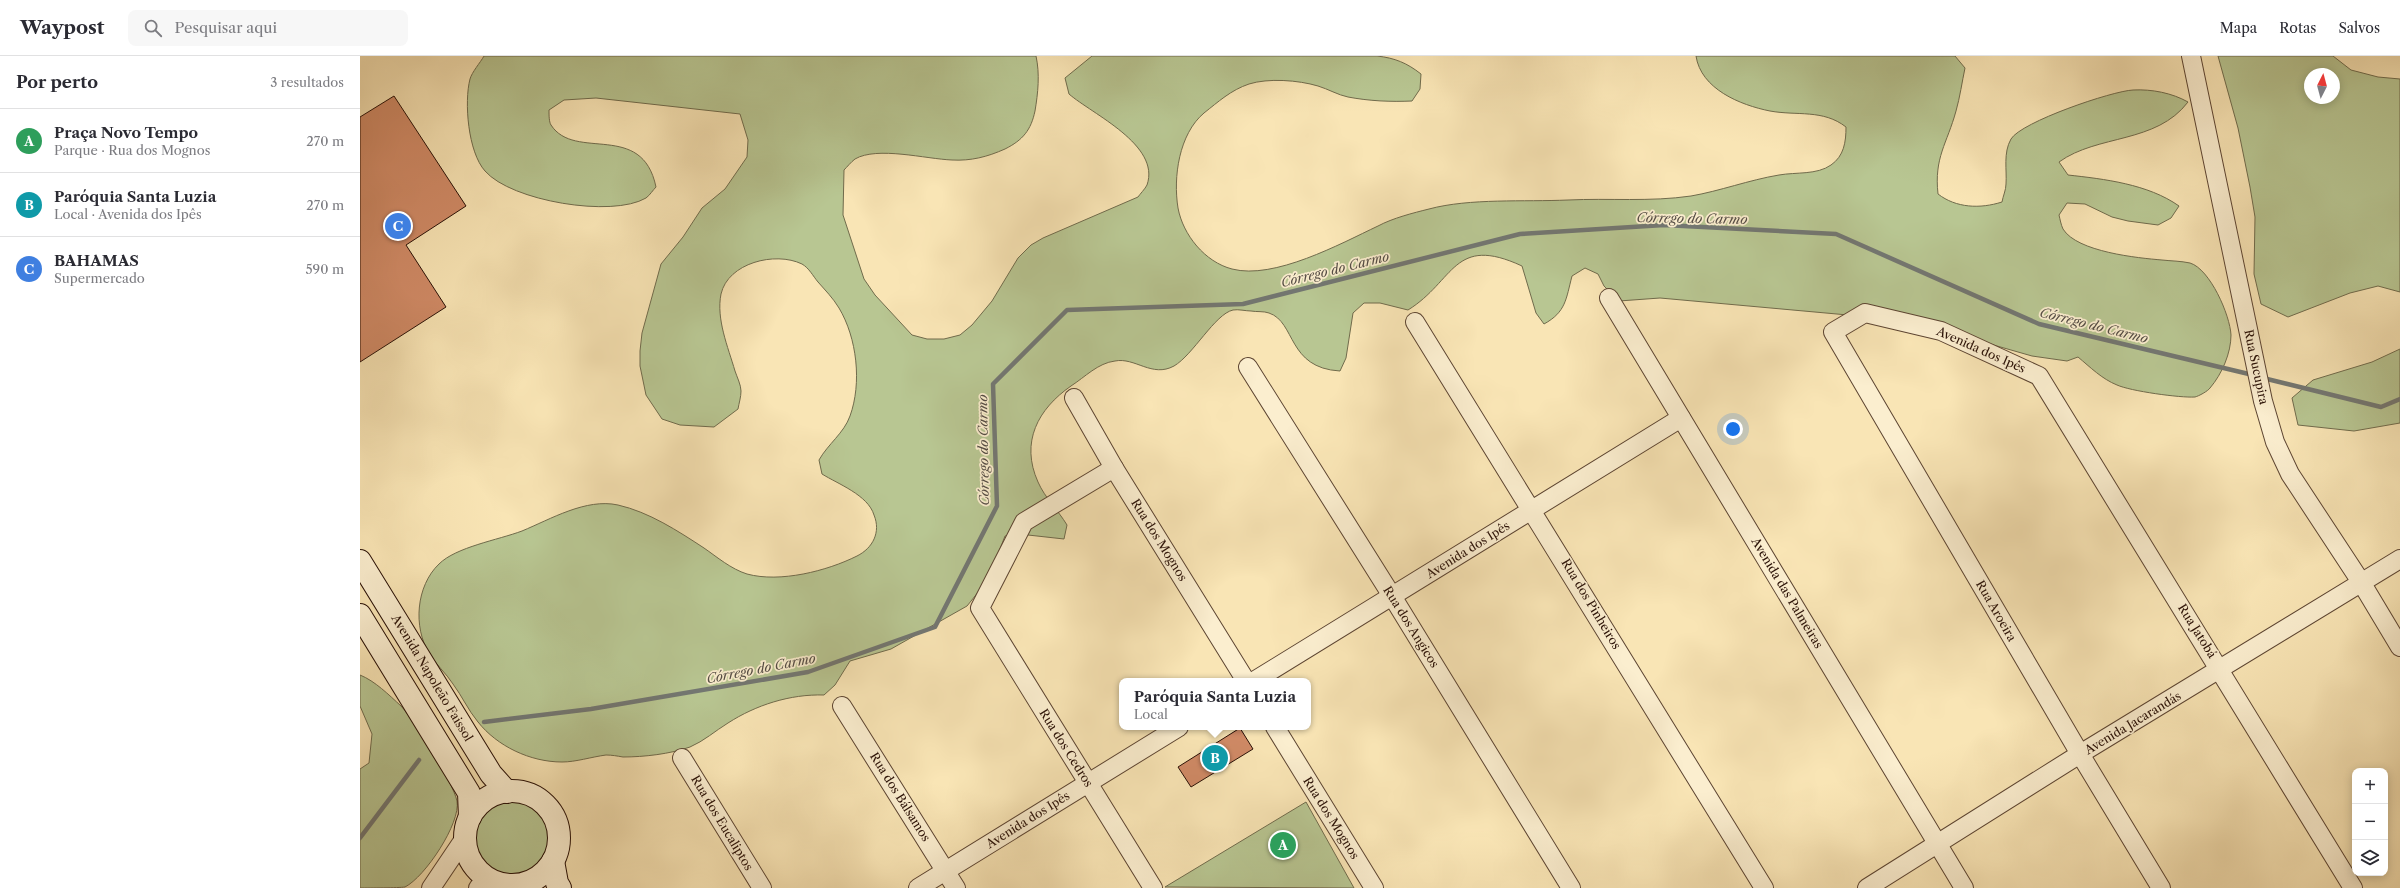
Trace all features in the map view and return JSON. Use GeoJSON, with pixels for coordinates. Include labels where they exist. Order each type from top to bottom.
{"type":"FeatureCollection","features":[{"type":"Feature","properties":{"kind":"main road","name":"Avenida Napoleão Faissol"},"geometry":{"type":"LineString","coordinates":[[360,561],[491,774],[507,792]]}},
{"type":"Feature","properties":{"kind":"main road"},"geometry":{"type":"LineString","coordinates":[[360,614],[469,793],[470,817]]}},
{"type":"Feature","properties":{"kind":"main road"},"geometry":{"type":"LineString","coordinates":[[515,791],[530,795],[544,803],[554,816],[559,831],[559,846],[553,861],[544,873],[531,882],[520,886],[482,883],[467,854],[464,839],[466,823],[485,799],[499,792],[507,792],[515,791]]}},
{"type":"Feature","properties":{"kind":"main road"},"geometry":{"type":"LineString","coordinates":[[553,861],[557,883],[560,888]]}},
{"type":"Feature","properties":{"kind":"street","name":"Rua Sucupira"},"geometry":{"type":"LineString","coordinates":[[2190,56],[2263,401],[2276,442],[2290,474],[2361,582],[2400,647]]}},
{"type":"Feature","properties":{"kind":"street","name":"Avenida das Palmeiras"},"geometry":{"type":"LineString","coordinates":[[1609,298],[1964,888]]}},
{"type":"Feature","properties":{"kind":"street","name":"Avenida dos Ipês"},"geometry":{"type":"LineString","coordinates":[[1834,332],[1864,313],[1941,331],[2038,376]]}},
{"type":"Feature","properties":{"kind":"street","name":"Rua dos Pinheiros"},"geometry":{"type":"LineString","coordinates":[[1415,322],[1533,510],[1764,888]]}},
{"type":"Feature","properties":{"kind":"street","name":"Rua Aroeira"},"geometry":{"type":"LineString","coordinates":[[1834,332],[2080,754],[2161,888]]}},
{"type":"Feature","properties":{"kind":"street","name":"Rua dos Angicos"},"geometry":{"type":"LineString","coordinates":[[1248,367],[1392,596],[1571,888]]}},
{"type":"Feature","properties":{"kind":"street","name":"Rua Jatobá"},"geometry":{"type":"LineString","coordinates":[[2038,376],[2221,670],[2353,888]]}},
{"type":"Feature","properties":{"kind":"street","name":"Rua dos Mognos"},"geometry":{"type":"LineString","coordinates":[[1074,398],[1114,468],[1244,678]]}},
{"type":"Feature","properties":{"kind":"street","name":"Avenida dos Ipês"},"geometry":{"type":"LineString","coordinates":[[1259,678],[1681,418]]}},
{"type":"Feature","properties":{"kind":"street","name":"Rua dos Cedros"},"geometry":{"type":"LineString","coordinates":[[1114,468],[1024,522],[980,608],[1152,888]]}},
{"type":"Feature","properties":{"kind":"street","name":"Avenida Jacarandás"},"geometry":{"type":"LineString","coordinates":[[1867,888],[2080,754],[2221,670],[2361,582],[2400,560]]}},
{"type":"Feature","properties":{"kind":"street","name":"Rua dos Bálsamos"},"geometry":{"type":"LineString","coordinates":[[842,706],[956,888]]}},
{"type":"Feature","properties":{"kind":"street","name":"Avenida dos Ipês"},"geometry":{"type":"LineString","coordinates":[[918,888],[1174,730]]}},
{"type":"Feature","properties":{"kind":"street","name":"Rua dos Mognos"},"geometry":{"type":"LineString","coordinates":[[1277,730],[1374,888]]}},
{"type":"Feature","properties":{"kind":"street","name":"Rua dos Eucaliptos"},"geometry":{"type":"LineString","coordinates":[[682,758],[762,888]]}},
{"type":"Feature","properties":{"kind":"street"},"geometry":{"type":"LineString","coordinates":[[431,888],[464,839]]}},
{"type":"Feature","properties":{"kind":"green space"},"geometry":{"type":"Polygon","coordinates":[[[484,56],[1036,56],[1038,84],[1035,111],[1031,124],[1025,134],[1011,146],[992,154],[966,160],[941,159],[889,153],[864,155],[855,159],[844,170],[843,215],[864,279],[875,295],[912,335],[927,339],[944,339],[960,335],[972,325],[992,301],[1018,258],[1031,245],[1043,238],[1138,197],[1147,185],[1149,170],[1144,157],[1135,144],[1122,132],[1069,94],[1065,78],[1092,56],[1377,56],[1390,58],[1400,62],[1421,74],[1420,89],[1412,101],[1380,101],[1348,97],[1318,86],[1301,82],[1274,80],[1257,82],[1249,84],[1231,93],[1204,113],[1196,122],[1183,144],[1177,170],[1176,183],[1178,208],[1181,218],[1190,237],[1204,254],[1232,269],[1249,271],[1287,265],[1326,250],[1403,216],[1445,206],[1462,203],[1497,201],[1676,198],[1713,191],[1768,177],[1806,173],[1819,170],[1831,165],[1839,157],[1845,143],[1846,127],[1837,121],[1819,115],[1770,111],[1746,105],[1735,100],[1724,94],[1705,78],[1699,68],[1696,56],[1955,56],[1965,68],[1956,111],[1942,151],[1937,181],[1938,194],[1945,199],[1960,205],[1985,206],[2002,202],[2006,186],[2007,150],[2011,139],[2018,132],[2048,116],[2088,101],[2133,90],[2162,92],[2188,102],[2175,115],[2160,125],[2143,132],[2074,153],[2059,162],[2068,175],[2096,178],[2154,192],[2179,206],[2171,218],[2158,225],[2128,221],[2112,217],[2085,204],[2067,203],[2059,215],[2063,229],[2070,237],[2094,248],[2124,255],[2187,262],[2197,267],[2205,274],[2223,305],[2230,326],[2231,342],[2228,356],[2222,370],[2207,391],[2195,397],[2167,395],[2133,390],[2117,385],[2101,376],[2078,357],[2067,361],[2032,356],[1892,319],[1660,298],[1619,301],[1604,286],[1598,274],[1585,268],[1572,276],[1561,310],[1557,315],[1544,324],[1536,313],[1522,266],[1499,258],[1482,255],[1468,258],[1457,265],[1424,298],[1408,310],[1380,303],[1364,303],[1353,313],[1346,358],[1340,371],[1323,368],[1310,362],[1301,354],[1284,325],[1278,318],[1269,313],[1233,310],[1226,313],[1219,319],[1189,353],[1174,366],[1158,370],[1130,362],[1109,362],[1097,367],[1059,395],[1049,405],[1035,428],[1031,453],[1033,467],[1041,488],[1067,525],[1064,539],[1019,534],[1005,536],[988,580],[967,606],[891,649],[850,661],[835,685],[824,695],[799,696],[762,706],[723,726],[690,747],[674,752],[648,756],[623,757],[606,755],[573,761],[550,761],[526,756],[515,751],[504,745],[486,731],[474,717],[450,680],[429,653],[424,643],[421,631],[419,607],[425,584],[431,573],[446,558],[466,548],[522,531],[569,511],[594,504],[618,505],[641,512],[674,529],[735,569],[747,574],[760,576],[788,576],[818,571],[857,556],[863,553],[871,544],[877,527],[871,508],[866,502],[852,491],[822,474],[819,460],[844,428],[854,403],[857,375],[856,361],[850,333],[839,308],[832,297],[802,264],[791,260],[779,259],[754,262],[733,274],[725,283],[721,294],[720,304],[721,323],[741,389],[738,409],[714,427],[680,425],[662,419],[646,395],[640,366],[642,333],[661,264],[683,237],[702,208],[725,189],[747,157],[748,140],[740,114],[596,98],[564,100],[549,110],[550,124],[562,136],[576,141],[623,148],[637,154],[648,167],[656,187],[646,198],[630,204],[610,206],[587,206],[538,198],[516,191],[498,182],[485,171],[479,163],[471,140],[467,100],[471,76],[484,56]]]}},
{"type":"Feature","properties":{"kind":"green space"},"geometry":{"type":"Polygon","coordinates":[[[2218,56],[2333,56],[2351,70],[2378,77],[2400,79],[2400,292],[2378,286],[2350,293],[2288,317],[2261,304],[2254,274],[2255,217],[2238,128],[2218,56]]]}},
{"type":"Feature","properties":{"kind":"green space"},"geometry":{"type":"Polygon","coordinates":[[[2400,349],[2400,423],[2354,431],[2298,425],[2292,398],[2313,380],[2372,362],[2400,349]]]}},
{"type":"Feature","properties":{"kind":"green space"},"geometry":{"type":"Polygon","coordinates":[[[360,675],[382,689],[407,713],[441,766],[457,801],[457,811],[448,835],[422,872],[405,887],[360,888],[360,769],[369,763],[372,734],[360,706],[360,675]]]}},
{"type":"Feature","properties":{"kind":"green space"},"geometry":{"type":"Polygon","coordinates":[[[503,800],[519,800],[533,806],[544,817],[550,831],[550,847],[544,861],[533,872],[519,878],[503,878],[489,872],[478,861],[472,847],[472,831],[478,817],[489,806],[503,800]]]}},
{"type":"Feature","properties":{"kind":"green space"},"geometry":{"type":"Polygon","coordinates":[[[1306,802],[1354,888],[1165,887],[1306,802]]]}},
{"type":"Feature","properties":{"kind":"building"},"geometry":{"type":"Polygon","coordinates":[[[394,96],[466,206],[406,245],[446,307],[360,362],[360,117],[394,96]]]}},
{"type":"Feature","properties":{"kind":"building"},"geometry":{"type":"Polygon","coordinates":[[[1237,730],[1241,730],[1253,749],[1191,787],[1178,767],[1237,730]]]}},
{"type":"Feature","properties":{"kind":"waterway","name":"Córrego do Carmo"},"geometry":{"type":"LineString","coordinates":[[484,722],[591,709],[808,672],[935,627],[997,506],[993,384],[1067,310],[1243,304],[1520,234],[1664,225],[1836,234],[2039,324],[2253,375]]}},
{"type":"Feature","properties":{"kind":"waterway","name":"Córrego do Carmo"},"geometry":{"type":"LineString","coordinates":[[2263,378],[2381,407],[2400,399]]}},
{"type":"Feature","properties":{"kind":"waterway","name":"Córrego do Carmo"},"geometry":{"type":"LineString","coordinates":[[360,838],[419,760]]}},
{"type":"Feature","properties":{"kind":"place","name":"BAHAMAS"},"geometry":{"type":"Point","coordinates":[398,226]}},
{"type":"Feature","properties":{"kind":"place","name":"Paróquia Santa Luzia"},"geometry":{"type":"Point","coordinates":[1215,758]}},
{"type":"Feature","properties":{"kind":"place","name":"Praça Novo Tempo"},"geometry":{"type":"Point","coordinates":[1283,845]}}]}
